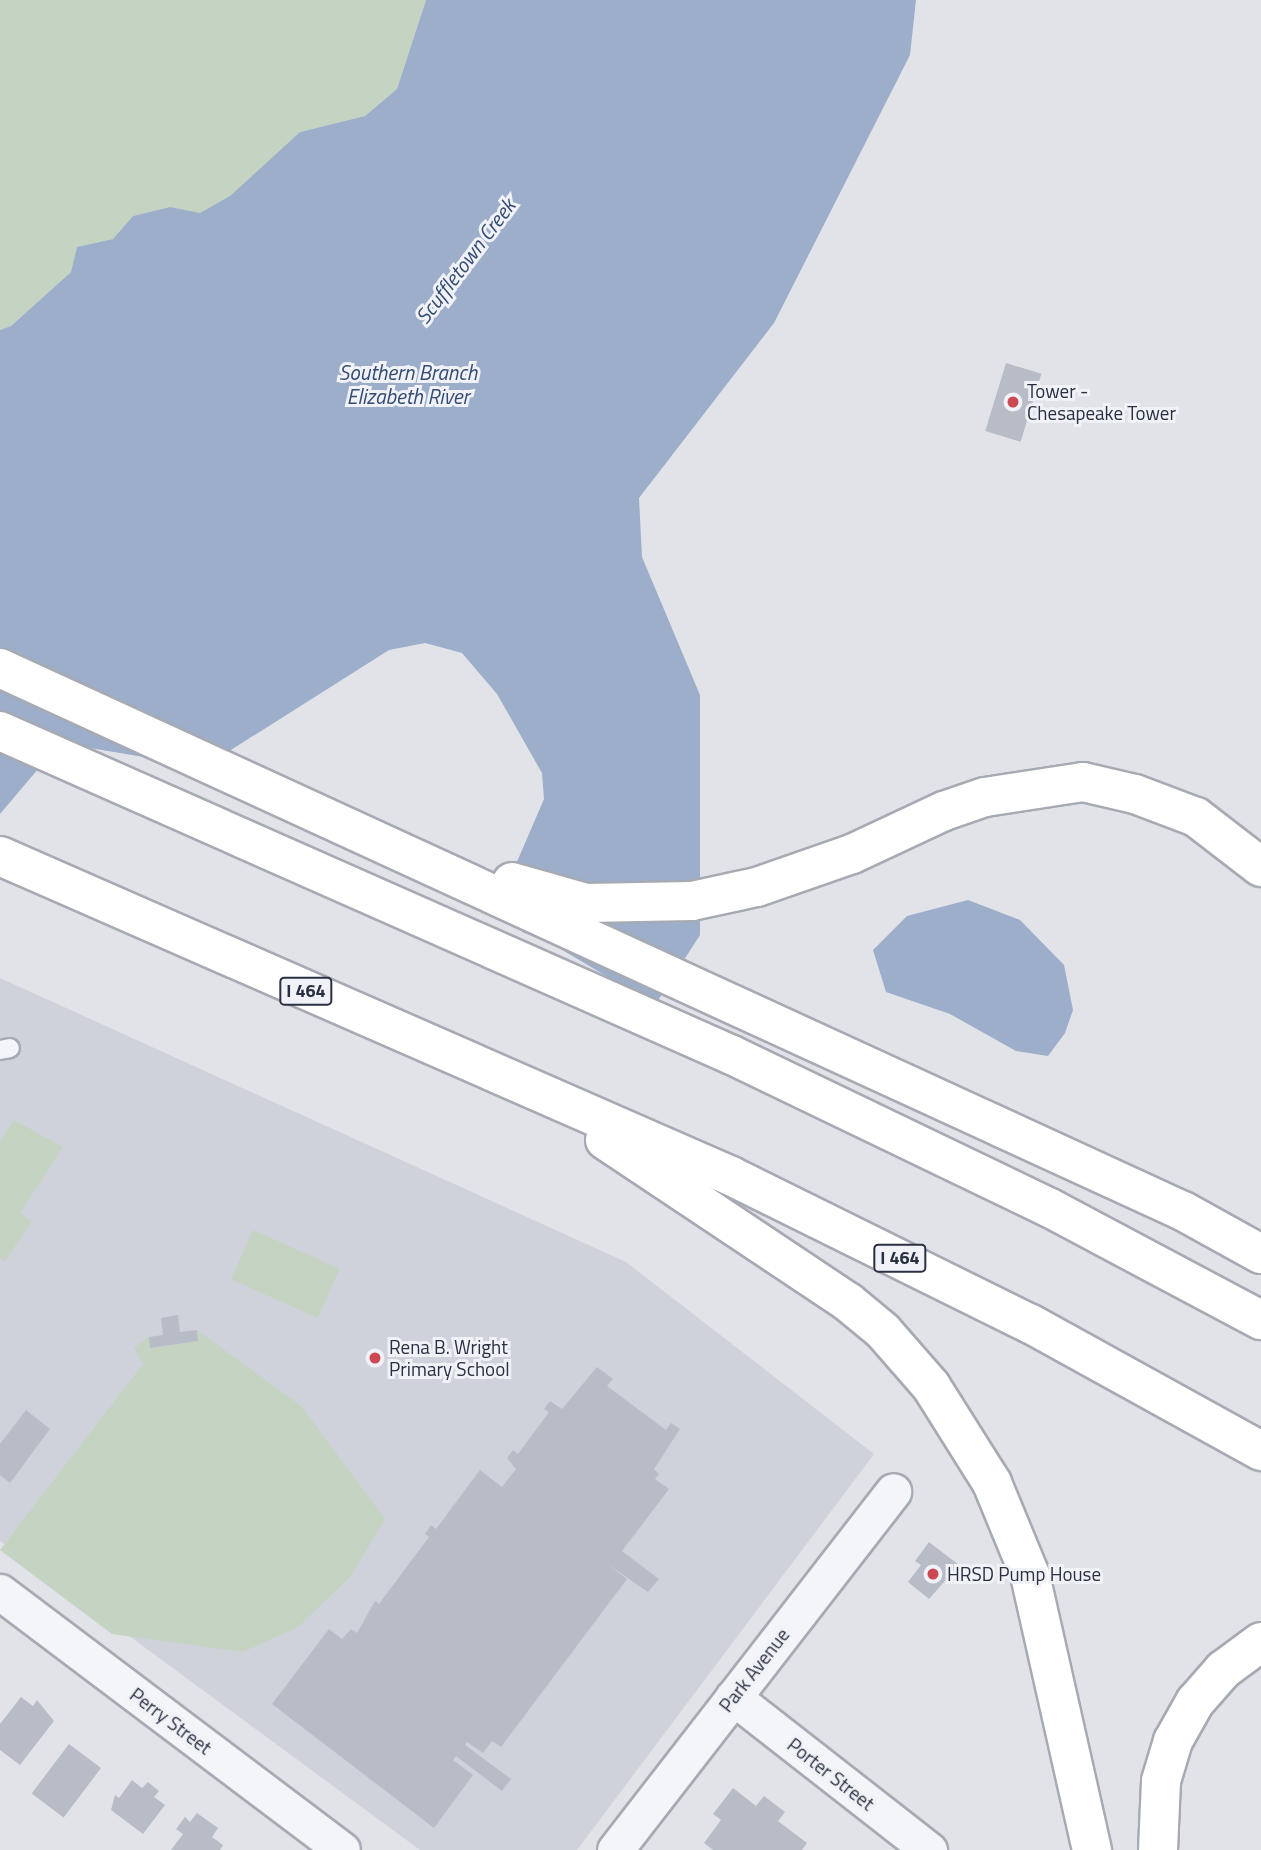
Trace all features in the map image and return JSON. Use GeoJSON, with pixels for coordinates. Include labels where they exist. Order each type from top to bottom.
{"type":"FeatureCollection","features":[{"type":"Feature","properties":{"kind":"highway"},"geometry":{"type":"LineString","coordinates":[[0,668],[254,781],[745,1013],[1183,1211],[1261,1254]]}},
{"type":"Feature","properties":{"kind":"highway"},"geometry":{"type":"LineString","coordinates":[[0,731],[231,830],[732,1055],[1050,1208],[1261,1320]]}},
{"type":"Feature","properties":{"kind":"highway"},"geometry":{"type":"LineString","coordinates":[[403,850],[586,902],[692,901],[757,887],[852,855],[944,811],[1040,786],[1083,782],[1135,794],[1196,817],[1261,867]]}},
{"type":"Feature","properties":{"kind":"highway","name":"I 464"},"geometry":{"type":"LineString","coordinates":[[0,856],[882,1248],[1044,1330],[1261,1451]]}},
{"type":"Feature","properties":{"kind":"highway"},"geometry":{"type":"LineString","coordinates":[[528,1089],[848,1302],[883,1331],[931,1386],[992,1483],[1030,1575],[1092,1850]]}},
{"type":"Feature","properties":{"kind":"highway"},"geometry":{"type":"LineString","coordinates":[[1158,1850],[1161,1781],[1173,1741],[1195,1702],[1223,1670],[1261,1642]]}},
{"type":"Feature","properties":{"kind":"street","name":"Park Avenue"},"geometry":{"type":"LineString","coordinates":[[615,1850],[893,1491]]}},
{"type":"Feature","properties":{"kind":"street","name":"Perry Street"},"geometry":{"type":"LineString","coordinates":[[0,1592],[342,1850]]}},
{"type":"Feature","properties":{"kind":"street","name":"Porter Street"},"geometry":{"type":"LineString","coordinates":[[733,1697],[929,1850]]}},
{"type":"Feature","properties":{"kind":"shaded area","name":"Rena B. Wright Primary School"},"geometry":{"type":"Polygon","coordinates":[[[0,978],[626,1262],[874,1454],[577,1850],[420,1850],[0,1541],[0,978]]]}},
{"type":"Feature","properties":{"kind":"green space"},"geometry":{"type":"Polygon","coordinates":[[[0,0],[426,0],[397,89],[365,116],[300,132],[230,196],[200,214],[170,207],[133,216],[113,239],[77,247],[71,272],[11,326],[0,330],[0,0]]]}},
{"type":"Feature","properties":{"kind":"green space"},"geometry":{"type":"Polygon","coordinates":[[[14,1120],[63,1147],[20,1213],[32,1221],[5,1261],[0,1258],[0,1141],[14,1120]]]}},
{"type":"Feature","properties":{"kind":"green space"},"geometry":{"type":"Polygon","coordinates":[[[253,1230],[340,1269],[318,1318],[231,1279],[253,1230]]]}},
{"type":"Feature","properties":{"kind":"green space"},"geometry":{"type":"Polygon","coordinates":[[[197,1330],[301,1406],[385,1519],[351,1576],[298,1627],[243,1652],[112,1634],[0,1550],[143,1364],[134,1348],[149,1337],[151,1348],[198,1341],[197,1330]]]}},
{"type":"Feature","properties":{"kind":"water","name":"Southern Branch Elizabeth River"},"geometry":{"type":"Polygon","coordinates":[[[426,0],[916,0],[910,55],[774,323],[639,498],[642,557],[700,695],[700,935],[655,1005],[554,945],[522,932],[513,903],[513,871],[544,799],[542,773],[497,694],[462,653],[425,643],[389,650],[204,767],[84,747],[44,762],[0,814],[0,330],[11,326],[71,272],[77,247],[113,239],[133,216],[170,207],[200,213],[230,196],[300,132],[365,116],[397,89],[426,0]]]}},
{"type":"Feature","properties":{"kind":"water"},"geometry":{"type":"Polygon","coordinates":[[[968,900],[1020,920],[1064,965],[1073,1010],[1065,1033],[1048,1056],[1016,1051],[950,1014],[886,992],[873,950],[907,916],[968,900]]]}},
{"type":"Feature","properties":{"kind":"building","name":"Tower - Chesapeake Tower"},"geometry":{"type":"Polygon","coordinates":[[[1006,363],[1041,374],[1021,442],[985,431],[1006,363]]]}},
{"type":"Feature","properties":{"kind":"building"},"geometry":{"type":"Polygon","coordinates":[[[178,1315],[180,1332],[197,1330],[198,1341],[150,1348],[149,1337],[163,1335],[161,1318],[178,1315]]]}},
{"type":"Feature","properties":{"kind":"building"},"geometry":{"type":"Polygon","coordinates":[[[597,1367],[613,1379],[607,1386],[666,1430],[671,1423],[680,1429],[654,1469],[659,1474],[655,1479],[669,1489],[622,1551],[659,1579],[648,1592],[606,1563],[627,1579],[501,1747],[492,1741],[483,1753],[467,1742],[465,1745],[511,1779],[502,1791],[456,1756],[453,1760],[473,1775],[434,1828],[272,1704],[329,1629],[342,1639],[351,1629],[357,1633],[375,1601],[379,1604],[429,1537],[425,1534],[431,1525],[436,1529],[480,1470],[502,1487],[516,1469],[507,1458],[513,1450],[518,1454],[549,1412],[544,1409],[550,1401],[562,1409],[597,1367]]]}},
{"type":"Feature","properties":{"kind":"building"},"geometry":{"type":"Polygon","coordinates":[[[26,1410],[50,1429],[10,1483],[0,1475],[0,1444],[26,1410]]]}},
{"type":"Feature","properties":{"kind":"building","name":"HRSD Pump House"},"geometry":{"type":"Polygon","coordinates":[[[929,1542],[959,1565],[929,1599],[908,1582],[921,1565],[915,1561],[929,1542]]]}},
{"type":"Feature","properties":{"kind":"building"},"geometry":{"type":"Polygon","coordinates":[[[21,1697],[33,1706],[37,1700],[54,1721],[20,1765],[0,1750],[0,1724],[21,1697]]]}},
{"type":"Feature","properties":{"kind":"building"},"geometry":{"type":"Polygon","coordinates":[[[69,1744],[101,1768],[64,1818],[32,1794],[69,1744]]]}},
{"type":"Feature","properties":{"kind":"building"},"geometry":{"type":"Polygon","coordinates":[[[132,1780],[142,1788],[148,1782],[159,1791],[154,1797],[165,1805],[143,1834],[111,1810],[115,1795],[119,1798],[132,1780]]]}},
{"type":"Feature","properties":{"kind":"building"},"geometry":{"type":"Polygon","coordinates":[[[733,1788],[756,1806],[764,1796],[785,1812],[778,1821],[807,1843],[802,1850],[713,1850],[704,1843],[721,1820],[713,1814],[733,1788]]]}},
{"type":"Feature","properties":{"kind":"building"},"geometry":{"type":"Polygon","coordinates":[[[197,1813],[218,1828],[212,1837],[223,1845],[220,1850],[171,1850],[183,1834],[176,1829],[185,1817],[190,1822],[197,1813]]]}},
{"type":"Feature","properties":{"kind":"place","name":"Tower - Chesapeake Tower"},"geometry":{"type":"Point","coordinates":[1013,402]}},
{"type":"Feature","properties":{"kind":"place","name":"Rena B. Wright Primary School"},"geometry":{"type":"Point","coordinates":[375,1358]}},
{"type":"Feature","properties":{"kind":"place","name":"HRSD Pump House"},"geometry":{"type":"Point","coordinates":[933,1574]}},
{"type":"Feature","properties":{"kind":"water label","name":"Scuffletown Creek"},"geometry":{"type":"Point","coordinates":[465,261]}}]}
